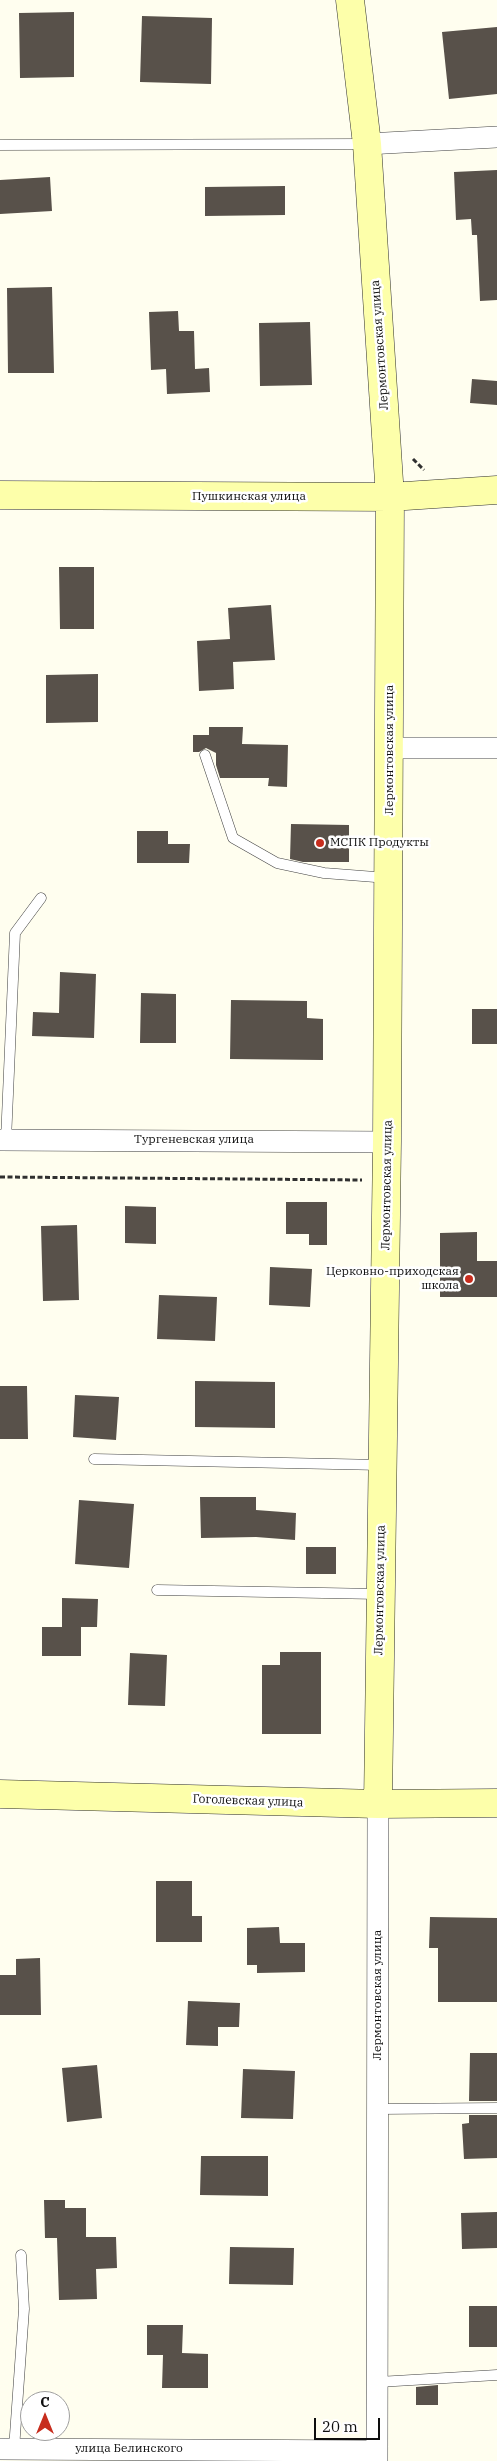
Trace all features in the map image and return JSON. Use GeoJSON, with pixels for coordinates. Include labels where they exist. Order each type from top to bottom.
{"type":"FeatureCollection","features":[{"type":"Feature","properties":{"kind":"street","name":"Лермонтовская улица"},"geometry":{"type":"LineString","coordinates":[[350,0],[367,144],[390,498],[387,1142],[378,1804],[377,2456]]}},
{"type":"Feature","properties":{"kind":"street"},"geometry":{"type":"LineString","coordinates":[[367,144],[497,137]]}},
{"type":"Feature","properties":{"kind":"street","name":"Пушкинская улица"},"geometry":{"type":"LineString","coordinates":[[0,495],[390,498],[497,490]]}},
{"type":"Feature","properties":{"kind":"street"},"geometry":{"type":"LineString","coordinates":[[390,748],[497,748]]}},
{"type":"Feature","properties":{"kind":"street","name":"Тургеневская улица"},"geometry":{"type":"LineString","coordinates":[[3,1140],[387,1142]]}},
{"type":"Feature","properties":{"kind":"street","name":"Гоголевская улица"},"geometry":{"type":"LineString","coordinates":[[0,1794],[378,1804],[497,1803]]}},
{"type":"Feature","properties":{"kind":"street","name":"улица Белинского"},"geometry":{"type":"LineString","coordinates":[[7,2449],[377,2456]]}},
{"type":"Feature","properties":{"kind":"lane"},"geometry":{"type":"LineString","coordinates":[[0,145],[367,144]]}},
{"type":"Feature","properties":{"kind":"lane"},"geometry":{"type":"LineString","coordinates":[[205,755],[233,838],[277,863],[324,873],[389,878]]}},
{"type":"Feature","properties":{"kind":"lane"},"geometry":{"type":"LineString","coordinates":[[3,1140],[14,933],[41,898]]}},
{"type":"Feature","properties":{"kind":"lane"},"geometry":{"type":"LineString","coordinates":[[94,1459],[383,1465]]}},
{"type":"Feature","properties":{"kind":"lane"},"geometry":{"type":"LineString","coordinates":[[157,1590],[380,1594]]}},
{"type":"Feature","properties":{"kind":"lane"},"geometry":{"type":"LineString","coordinates":[[378,2109],[497,2108]]}},
{"type":"Feature","properties":{"kind":"lane"},"geometry":{"type":"LineString","coordinates":[[7,2449],[24,2309],[21,2254]]}},
{"type":"Feature","properties":{"kind":"lane"},"geometry":{"type":"LineString","coordinates":[[378,2382],[497,2375]]}},
{"type":"Feature","properties":{"kind":"path"},"geometry":{"type":"LineString","coordinates":[[0,1177],[363,1180]]}},
{"type":"Feature","properties":{"kind":"building"},"geometry":{"type":"Polygon","coordinates":[[[74,12],[74,77],[20,78],[19,13],[74,12]]]}},
{"type":"Feature","properties":{"kind":"building"},"geometry":{"type":"Polygon","coordinates":[[[142,16],[212,18],[211,84],[140,82],[142,16]]]}},
{"type":"Feature","properties":{"kind":"building"},"geometry":{"type":"Polygon","coordinates":[[[497,27],[497,94],[449,99],[442,32],[497,27]]]}},
{"type":"Feature","properties":{"kind":"building"},"geometry":{"type":"Polygon","coordinates":[[[497,170],[497,300],[480,301],[477,235],[472,235],[471,219],[456,220],[454,172],[497,170]]]}},
{"type":"Feature","properties":{"kind":"building"},"geometry":{"type":"Polygon","coordinates":[[[50,177],[52,211],[0,214],[0,180],[50,177]]]}},
{"type":"Feature","properties":{"kind":"building"},"geometry":{"type":"Polygon","coordinates":[[[285,186],[285,215],[205,216],[205,187],[285,186]]]}},
{"type":"Feature","properties":{"kind":"building"},"geometry":{"type":"Polygon","coordinates":[[[52,287],[54,373],[8,373],[7,288],[52,287]]]}},
{"type":"Feature","properties":{"kind":"building"},"geometry":{"type":"Polygon","coordinates":[[[178,311],[179,331],[194,331],[195,369],[209,368],[210,392],[167,394],[166,369],[151,370],[149,312],[178,311]]]}},
{"type":"Feature","properties":{"kind":"building"},"geometry":{"type":"Polygon","coordinates":[[[310,322],[312,385],[260,386],[259,323],[310,322]]]}},
{"type":"Feature","properties":{"kind":"building"},"geometry":{"type":"Polygon","coordinates":[[[472,379],[497,381],[497,405],[470,403],[472,379]]]}},
{"type":"Feature","properties":{"kind":"building"},"geometry":{"type":"Polygon","coordinates":[[[59,567],[94,567],[94,629],[60,629],[59,567]]]}},
{"type":"Feature","properties":{"kind":"building"},"geometry":{"type":"Polygon","coordinates":[[[271,605],[275,660],[233,662],[234,689],[199,691],[197,641],[230,639],[228,608],[271,605]]]}},
{"type":"Feature","properties":{"kind":"building"},"geometry":{"type":"Polygon","coordinates":[[[98,674],[98,722],[46,723],[46,675],[98,674]]]}},
{"type":"Feature","properties":{"kind":"building"},"geometry":{"type":"Polygon","coordinates":[[[209,727],[243,727],[242,744],[288,745],[287,787],[268,786],[269,778],[220,778],[216,765],[216,753],[206,748],[199,752],[193,752],[193,735],[209,735],[209,727]]]}},
{"type":"Feature","properties":{"kind":"building","name":"МСПК Продукты"},"geometry":{"type":"Polygon","coordinates":[[[291,824],[349,825],[349,862],[303,862],[290,859],[291,824]]]}},
{"type":"Feature","properties":{"kind":"building"},"geometry":{"type":"Polygon","coordinates":[[[137,831],[168,831],[168,844],[190,844],[189,863],[137,863],[137,831]]]}},
{"type":"Feature","properties":{"kind":"building"},"geometry":{"type":"Polygon","coordinates":[[[60,972],[96,974],[94,1038],[32,1036],[33,1012],[59,1013],[60,972]]]}},
{"type":"Feature","properties":{"kind":"building"},"geometry":{"type":"Polygon","coordinates":[[[141,993],[176,994],[176,1043],[140,1043],[141,993]]]}},
{"type":"Feature","properties":{"kind":"building"},"geometry":{"type":"Polygon","coordinates":[[[231,1000],[307,1001],[307,1018],[323,1019],[323,1060],[230,1059],[231,1000]]]}},
{"type":"Feature","properties":{"kind":"building"},"geometry":{"type":"Polygon","coordinates":[[[472,1009],[497,1009],[497,1044],[472,1044],[472,1009]]]}},
{"type":"Feature","properties":{"kind":"building"},"geometry":{"type":"Polygon","coordinates":[[[286,1202],[327,1202],[327,1245],[309,1245],[309,1234],[286,1234],[286,1202]]]}},
{"type":"Feature","properties":{"kind":"building"},"geometry":{"type":"Polygon","coordinates":[[[125,1206],[156,1207],[156,1244],[125,1243],[125,1206]]]}},
{"type":"Feature","properties":{"kind":"building"},"geometry":{"type":"Polygon","coordinates":[[[77,1225],[79,1300],[43,1301],[41,1226],[77,1225]]]}},
{"type":"Feature","properties":{"kind":"building","name":"Церковно-приходская школа"},"geometry":{"type":"Polygon","coordinates":[[[477,1232],[477,1261],[497,1261],[497,1297],[440,1297],[440,1233],[477,1232]]]}},
{"type":"Feature","properties":{"kind":"building"},"geometry":{"type":"Polygon","coordinates":[[[270,1267],[312,1269],[310,1307],[269,1305],[270,1267]]]}},
{"type":"Feature","properties":{"kind":"building"},"geometry":{"type":"Polygon","coordinates":[[[159,1295],[217,1297],[215,1341],[157,1339],[159,1295]]]}},
{"type":"Feature","properties":{"kind":"building"},"geometry":{"type":"Polygon","coordinates":[[[195,1381],[275,1382],[275,1428],[195,1427],[195,1381]]]}},
{"type":"Feature","properties":{"kind":"building"},"geometry":{"type":"Polygon","coordinates":[[[0,1386],[27,1386],[28,1439],[0,1439],[0,1386]]]}},
{"type":"Feature","properties":{"kind":"building"},"geometry":{"type":"Polygon","coordinates":[[[75,1395],[119,1397],[116,1440],[73,1437],[75,1395]]]}},
{"type":"Feature","properties":{"kind":"building"},"geometry":{"type":"Polygon","coordinates":[[[200,1497],[256,1497],[256,1510],[296,1513],[295,1540],[256,1537],[201,1538],[200,1497]]]}},
{"type":"Feature","properties":{"kind":"building"},"geometry":{"type":"Polygon","coordinates":[[[79,1500],[134,1504],[129,1568],[75,1564],[79,1500]]]}},
{"type":"Feature","properties":{"kind":"building"},"geometry":{"type":"Polygon","coordinates":[[[306,1547],[336,1547],[336,1574],[306,1574],[306,1547]]]}},
{"type":"Feature","properties":{"kind":"building"},"geometry":{"type":"Polygon","coordinates":[[[62,1598],[98,1599],[97,1627],[81,1627],[81,1656],[42,1656],[42,1627],[62,1627],[62,1598]]]}},
{"type":"Feature","properties":{"kind":"building"},"geometry":{"type":"Polygon","coordinates":[[[280,1652],[321,1652],[321,1734],[262,1734],[262,1665],[280,1665],[280,1652]]]}},
{"type":"Feature","properties":{"kind":"building"},"geometry":{"type":"Polygon","coordinates":[[[130,1653],[167,1655],[165,1706],[128,1705],[130,1653]]]}},
{"type":"Feature","properties":{"kind":"building"},"geometry":{"type":"Polygon","coordinates":[[[156,1881],[192,1881],[192,1916],[202,1916],[202,1942],[156,1942],[156,1881]]]}},
{"type":"Feature","properties":{"kind":"building"},"geometry":{"type":"Polygon","coordinates":[[[430,1917],[497,1918],[497,2002],[438,2002],[438,1948],[429,1948],[430,1917]]]}},
{"type":"Feature","properties":{"kind":"building"},"geometry":{"type":"Polygon","coordinates":[[[279,1927],[280,1943],[305,1943],[305,1972],[257,1973],[257,1965],[247,1965],[247,1928],[279,1927]]]}},
{"type":"Feature","properties":{"kind":"building"},"geometry":{"type":"Polygon","coordinates":[[[40,1958],[41,2015],[0,2015],[0,1975],[16,1975],[16,1959],[40,1958]]]}},
{"type":"Feature","properties":{"kind":"building"},"geometry":{"type":"Polygon","coordinates":[[[188,2001],[240,2003],[239,2027],[218,2027],[218,2046],[186,2045],[188,2001]]]}},
{"type":"Feature","properties":{"kind":"building"},"geometry":{"type":"Polygon","coordinates":[[[470,2053],[497,2053],[497,2101],[469,2101],[470,2053]]]}},
{"type":"Feature","properties":{"kind":"building"},"geometry":{"type":"Polygon","coordinates":[[[97,2065],[102,2118],[67,2122],[62,2068],[97,2065]]]}},
{"type":"Feature","properties":{"kind":"building"},"geometry":{"type":"Polygon","coordinates":[[[243,2069],[295,2071],[293,2119],[241,2118],[243,2069]]]}},
{"type":"Feature","properties":{"kind":"building"},"geometry":{"type":"Polygon","coordinates":[[[469,2115],[497,2115],[497,2158],[464,2159],[462,2124],[469,2123],[469,2115]]]}},
{"type":"Feature","properties":{"kind":"building"},"geometry":{"type":"Polygon","coordinates":[[[201,2156],[268,2156],[268,2196],[200,2195],[201,2156]]]}},
{"type":"Feature","properties":{"kind":"building"},"geometry":{"type":"Polygon","coordinates":[[[44,2200],[65,2200],[65,2208],[86,2208],[86,2237],[116,2237],[117,2268],[96,2269],[97,2299],[59,2300],[57,2238],[45,2238],[44,2200]]]}},
{"type":"Feature","properties":{"kind":"building"},"geometry":{"type":"Polygon","coordinates":[[[497,2212],[497,2248],[462,2249],[461,2213],[497,2212]]]}},
{"type":"Feature","properties":{"kind":"building"},"geometry":{"type":"Polygon","coordinates":[[[230,2247],[294,2248],[293,2285],[229,2284],[230,2247]]]}},
{"type":"Feature","properties":{"kind":"building"},"geometry":{"type":"Polygon","coordinates":[[[469,2306],[497,2306],[497,2347],[469,2347],[469,2306]]]}},
{"type":"Feature","properties":{"kind":"building"},"geometry":{"type":"Polygon","coordinates":[[[147,2325],[183,2325],[182,2353],[208,2354],[208,2388],[162,2388],[163,2355],[147,2355],[147,2325]]]}},
{"type":"Feature","properties":{"kind":"building"},"geometry":{"type":"Polygon","coordinates":[[[438,2385],[438,2405],[416,2405],[416,2387],[438,2385]]]}},
{"type":"Feature","properties":{"kind":"place","name":"МСПК Продукты"},"geometry":{"type":"Point","coordinates":[320,843]}},
{"type":"Feature","properties":{"kind":"place","name":"Церковно-приходская школа"},"geometry":{"type":"Point","coordinates":[469,1279]}}]}
